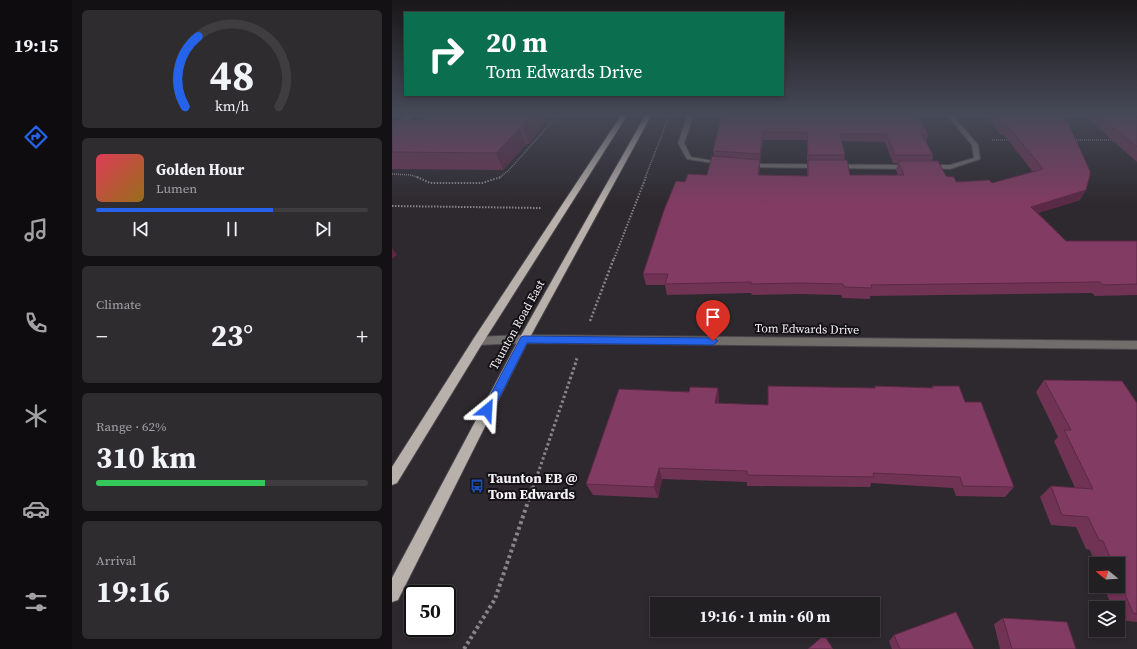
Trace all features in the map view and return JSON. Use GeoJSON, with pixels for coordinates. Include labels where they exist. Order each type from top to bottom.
{"type":"FeatureCollection","features":[{"type":"Feature","properties":{"kind":"main road","name":"Taunton Road East"},"geometry":{"type":"LineString","coordinates":[[392,479],[606,144]]}},
{"type":"Feature","properties":{"kind":"main road","name":"Taunton Road East"},"geometry":{"type":"LineString","coordinates":[[392,594],[524,339],[632,144]]}},
{"type":"Feature","properties":{"kind":"street"},"geometry":{"type":"LineString","coordinates":[[682,144],[689,158],[717,164],[757,166],[950,167],[977,159],[974,144]]}},
{"type":"Feature","properties":{"kind":"street","name":"Tom Edwards Drive"},"geometry":{"type":"LineString","coordinates":[[478,342],[524,339],[1137,346]]}},
{"type":"Feature","properties":{"kind":"path"},"geometry":{"type":"LineString","coordinates":[[392,174],[411,175],[430,183],[482,183],[500,178],[532,144]]}},
{"type":"Feature","properties":{"kind":"path"},"geometry":{"type":"LineString","coordinates":[[464,649],[495,599],[582,340],[658,144]]}},
{"type":"Feature","properties":{"kind":"path"},"geometry":{"type":"LineString","coordinates":[[392,206],[564,209]]}},
{"type":"Feature","properties":{"kind":"building"},"geometry":{"type":"Polygon","coordinates":[[[392,144],[504,144],[496,153],[392,152],[392,144]]]}},
{"type":"Feature","properties":{"kind":"building"},"geometry":{"type":"Polygon","coordinates":[[[715,144],[761,144],[760,154],[713,151],[715,144]]]}},
{"type":"Feature","properties":{"kind":"building"},"geometry":{"type":"Polygon","coordinates":[[[808,144],[842,144],[845,155],[808,155],[808,144]]]}},
{"type":"Feature","properties":{"kind":"building"},"geometry":{"type":"Polygon","coordinates":[[[890,144],[927,144],[933,155],[895,155],[890,144]]]}},
{"type":"Feature","properties":{"kind":"building"},"geometry":{"type":"Polygon","coordinates":[[[1023,144],[1078,144],[1090,171],[1086,190],[1031,207],[1066,241],[1137,241],[1137,284],[1103,285],[1099,282],[871,285],[872,288],[844,287],[843,284],[751,284],[751,282],[665,284],[668,274],[643,274],[664,210],[676,181],[685,182],[688,174],[707,175],[712,156],[760,160],[758,175],[808,176],[808,160],[847,160],[850,175],[904,175],[898,161],[938,161],[946,176],[954,177],[956,182],[989,180],[992,183],[1043,169],[1023,144]]]}},
{"type":"Feature","properties":{"kind":"building"},"geometry":{"type":"Polygon","coordinates":[[[1044,380],[1122,381],[1137,403],[1137,614],[1133,613],[1125,593],[1125,557],[1110,557],[1103,541],[1099,540],[1088,517],[1062,515],[1051,486],[1093,489],[1064,430],[1071,430],[1044,380]]]}},
{"type":"Feature","properties":{"kind":"building"},"geometry":{"type":"Polygon","coordinates":[[[768,386],[875,388],[875,386],[933,388],[932,386],[959,386],[965,402],[981,402],[1014,487],[963,486],[960,477],[873,473],[874,477],[747,475],[747,471],[659,468],[654,487],[586,484],[619,389],[689,392],[690,387],[718,388],[715,403],[768,405],[768,386]]]}},
{"type":"Feature","properties":{"kind":"building"},"geometry":{"type":"Polygon","coordinates":[[[956,612],[974,649],[900,649],[894,635],[956,612]]]}},
{"type":"Feature","properties":{"kind":"building"},"geometry":{"type":"Polygon","coordinates":[[[1003,618],[1067,622],[1076,649],[1012,649],[1003,618]]]}},
{"type":"Feature","properties":{"kind":"building"},"geometry":{"type":"Polygon","coordinates":[[[822,637],[825,637],[833,649],[808,649],[822,637]]]}},
{"type":"Feature","properties":{"kind":"place","name":"Taunton EB @ Tom Edwards"},"geometry":{"type":"Point","coordinates":[477,486]}},
{"type":"Feature","properties":{"kind":"route"},"geometry":{"type":"LineString","coordinates":[[487,410],[524,339],[713,341]]}}]}
